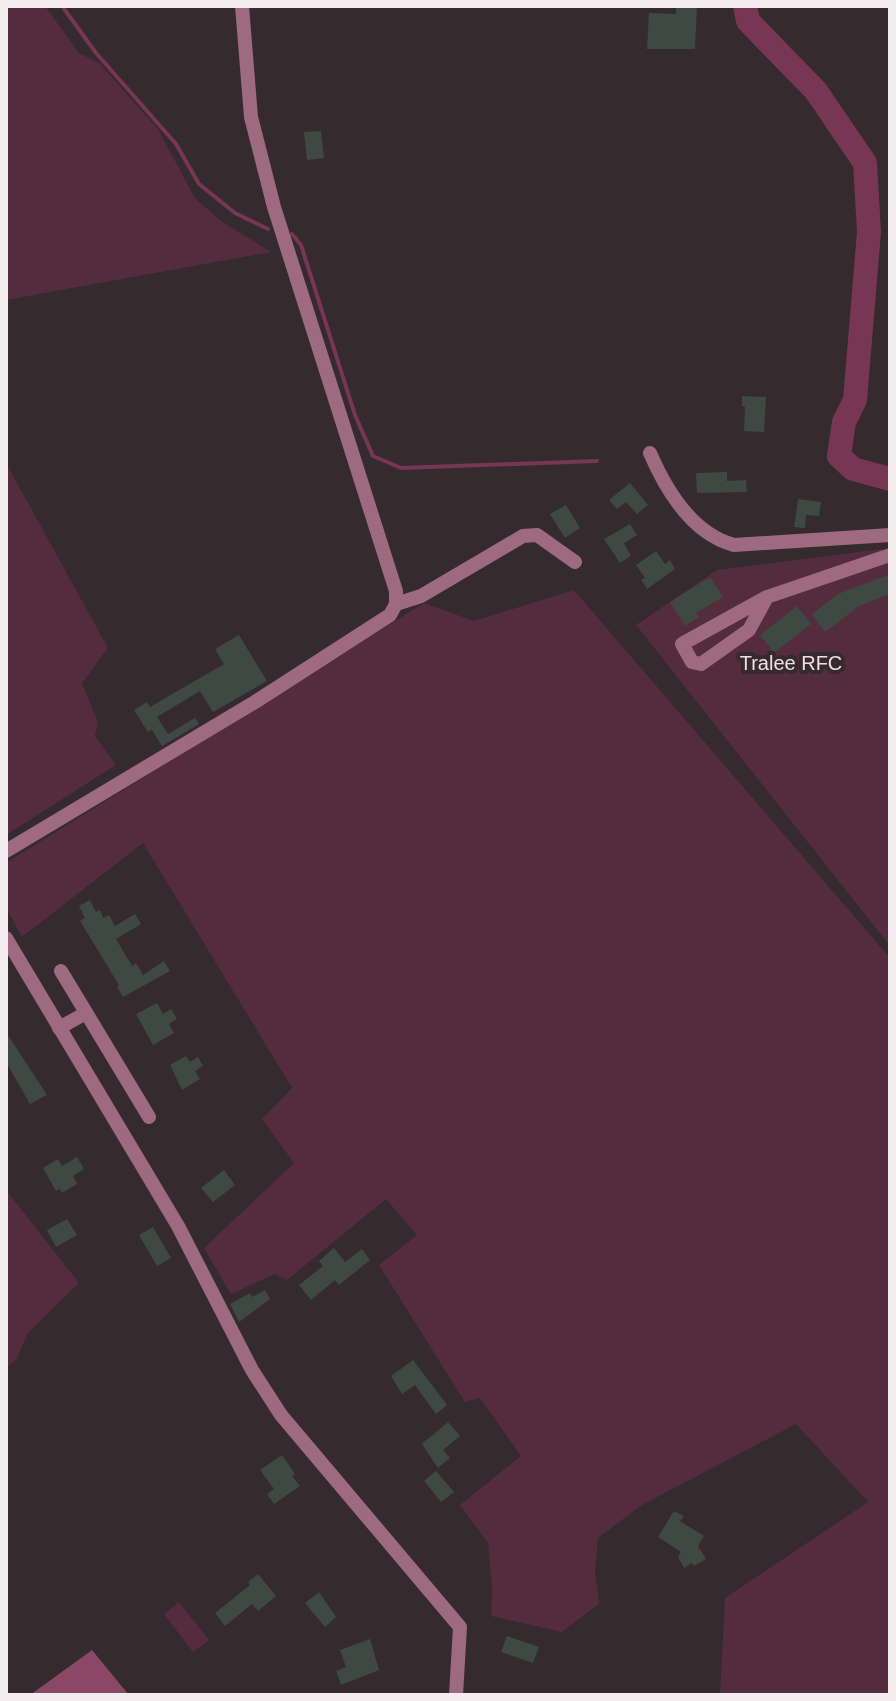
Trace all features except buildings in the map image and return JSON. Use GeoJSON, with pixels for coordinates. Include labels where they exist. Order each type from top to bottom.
{"type":"FeatureCollection","features":[{"type":"Feature","properties":{"kind":"street"},"geometry":{"type":"LineString","coordinates":[[6,851],[255,702],[390,615],[396,604],[396,591],[274,207],[251,117],[242,6]]}},
{"type":"Feature","properties":{"kind":"street"},"geometry":{"type":"LineString","coordinates":[[650,453],[663,482],[706,533],[718,541],[734,545],[890,535]]}},
{"type":"Feature","properties":{"kind":"street"},"geometry":{"type":"LineString","coordinates":[[396,604],[421,596],[523,536],[537,535],[575,562]]}},
{"type":"Feature","properties":{"kind":"street"},"geometry":{"type":"LineString","coordinates":[[767,597],[749,630],[701,664],[692,662],[682,644],[767,597],[890,555]]}},
{"type":"Feature","properties":{"kind":"street"},"geometry":{"type":"LineString","coordinates":[[6,938],[178,1226],[252,1370],[281,1415],[460,1627],[456,1695]]}},
{"type":"Feature","properties":{"kind":"street"},"geometry":{"type":"LineString","coordinates":[[61,971],[149,1117]]}},
{"type":"Feature","properties":{"kind":"street"},"geometry":{"type":"LineString","coordinates":[[59,1028],[86,1013]]}},
{"type":"Feature","properties":{"kind":"green space"},"geometry":{"type":"Polygon","coordinates":[[[6,6],[45,6],[79,53],[99,63],[158,129],[195,198],[221,221],[271,252],[6,300],[6,6]]]}},
{"type":"Feature","properties":{"kind":"green space"},"geometry":{"type":"Polygon","coordinates":[[[6,463],[108,648],[82,683],[98,722],[95,736],[116,765],[6,835],[6,463]]]}},
{"type":"Feature","properties":{"kind":"green space","name":"Tralee RFC"},"geometry":{"type":"Polygon","coordinates":[[[882,549],[890,557],[890,946],[636,625],[717,570],[882,549]]]}},
{"type":"Feature","properties":{"kind":"green space"},"geometry":{"type":"Polygon","coordinates":[[[574,590],[890,958],[890,1695],[720,1695],[725,1598],[868,1502],[796,1424],[642,1505],[598,1538],[595,1572],[599,1604],[562,1632],[491,1616],[488,1543],[460,1505],[521,1456],[480,1398],[465,1402],[379,1265],[417,1235],[386,1199],[287,1280],[275,1274],[231,1294],[204,1248],[294,1163],[262,1119],[292,1088],[143,843],[22,937],[6,908],[6,863],[424,603],[474,621],[574,590]]]}},
{"type":"Feature","properties":{"kind":"green space"},"geometry":{"type":"Polygon","coordinates":[[[6,1190],[79,1283],[28,1333],[16,1360],[6,1368],[6,1190]]]}},
{"type":"Feature","properties":{"kind":"green space"},"geometry":{"type":"Polygon","coordinates":[[[179,1602],[209,1640],[193,1652],[164,1614],[179,1602]]]}},
{"type":"Feature","properties":{"kind":"shaded area"},"geometry":{"type":"Polygon","coordinates":[[[92,1650],[129,1695],[30,1695],[92,1650]]]}},
{"type":"Feature","properties":{"kind":"waterway"},"geometry":{"type":"LineString","coordinates":[[62,6],[96,53],[176,144],[199,184],[235,213],[268,229]]}},
{"type":"Feature","properties":{"kind":"waterway"},"geometry":{"type":"LineString","coordinates":[[745,6],[748,21],[816,91],[865,163],[869,232],[855,400],[844,422],[839,456],[853,469],[890,479]]}},
{"type":"Feature","properties":{"kind":"waterway"},"geometry":{"type":"LineString","coordinates":[[292,234],[301,245],[355,415],[373,456],[401,468],[597,461]]}}]}
